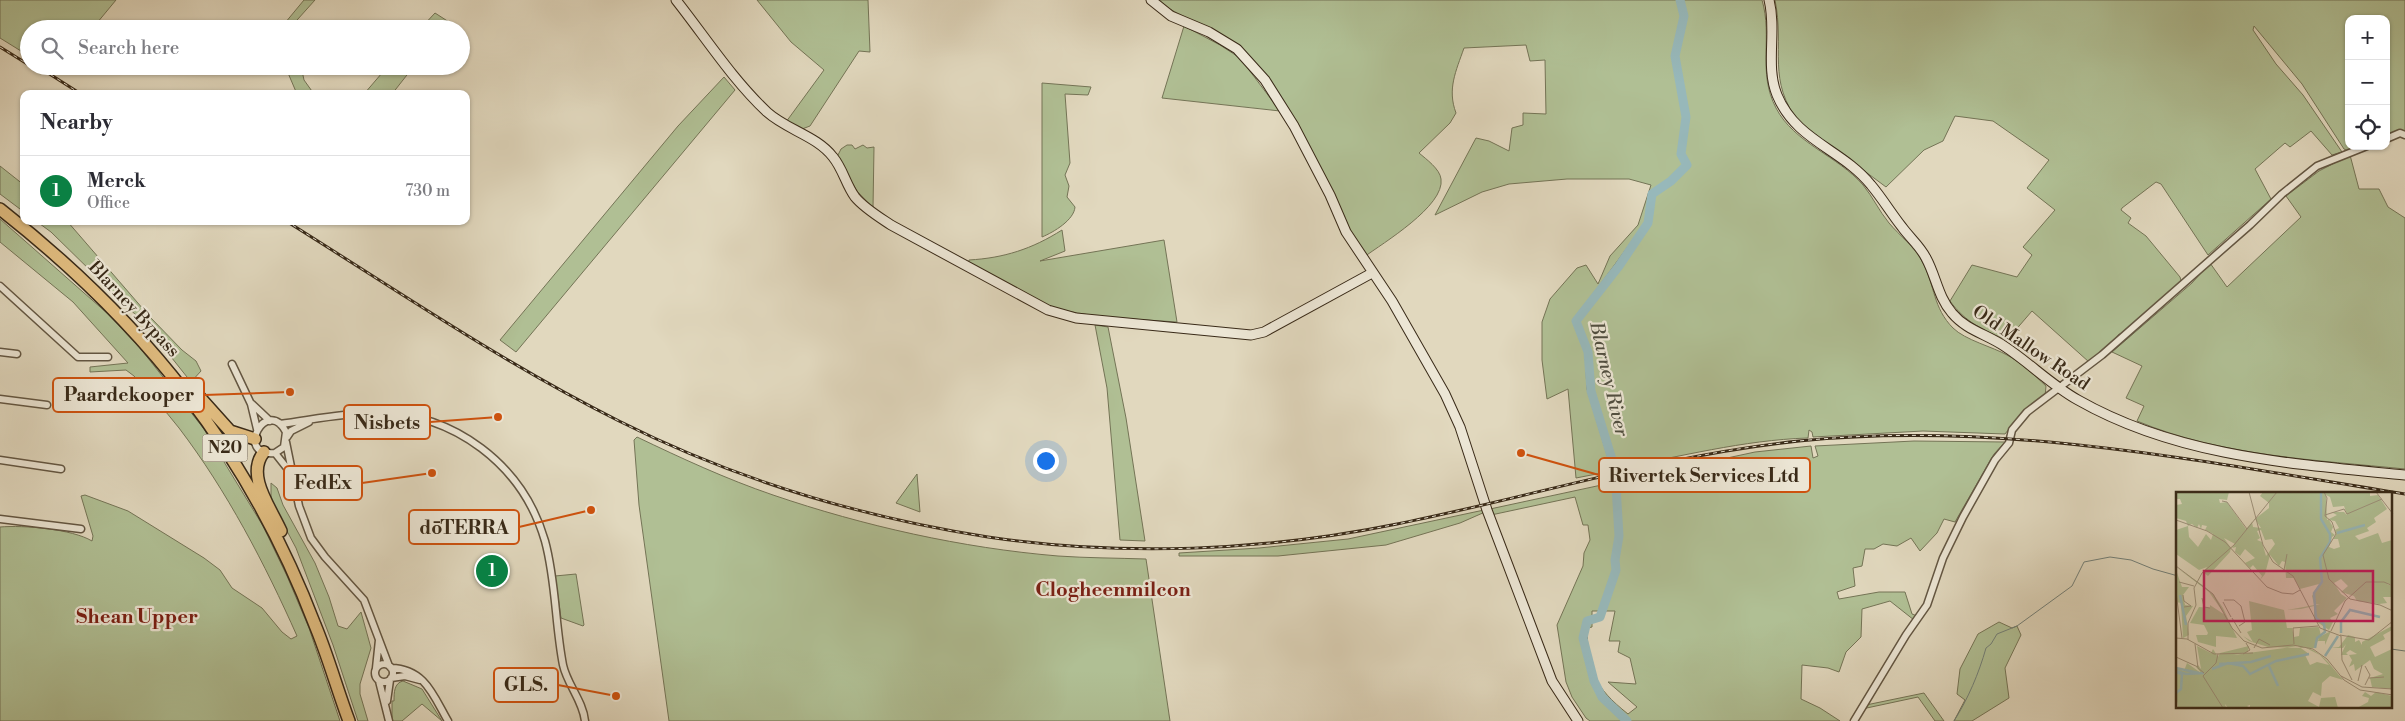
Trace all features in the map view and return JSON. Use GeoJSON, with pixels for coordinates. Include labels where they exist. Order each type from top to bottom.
{"type":"FeatureCollection","features":[{"type":"Feature","properties":{"kind":"highway","name":"Blarney Bypass"},"geometry":{"type":"LineString","coordinates":[[0,209],[79,275],[132,328],[188,394],[210,425],[268,521],[315,624],[348,721]]}},
{"type":"Feature","properties":{"kind":"highway"},"geometry":{"type":"LineString","coordinates":[[132,328],[168,361],[225,427],[237,435],[256,434]]}},
{"type":"Feature","properties":{"kind":"highway"},"geometry":{"type":"LineString","coordinates":[[269,452],[256,464],[256,474],[297,568],[296,582]]}},
{"type":"Feature","properties":{"kind":"street"},"geometry":{"type":"LineString","coordinates":[[676,0],[730,73],[786,127],[823,147],[833,156],[856,197],[874,214],[1048,310],[1076,318],[1251,335],[1271,329],[1372,273]]}},
{"type":"Feature","properties":{"kind":"street"},"geometry":{"type":"LineString","coordinates":[[1151,0],[1171,16],[1209,32],[1238,49],[1251,62],[1294,126],[1330,195],[1346,232],[1392,301],[1446,394],[1460,427],[1487,510],[1552,681],[1578,721]]}},
{"type":"Feature","properties":{"kind":"street","name":"Old Mallow Road"},"geometry":{"type":"LineString","coordinates":[[1769,0],[1773,35],[1772,77],[1776,94],[1788,117],[1803,132],[1856,169],[1869,182],[1903,229],[1919,246],[1927,260],[1942,299],[1960,322],[2004,346],[2059,388],[2101,411],[2142,429],[2204,448],[2256,458],[2405,475]]}},
{"type":"Feature","properties":{"kind":"street"},"geometry":{"type":"LineString","coordinates":[[2390,137],[2400,133],[2405,135]]}},
{"type":"Feature","properties":{"kind":"street"},"geometry":{"type":"LineString","coordinates":[[1854,721],[1906,634],[1927,605],[1944,558],[1959,525],[1995,460],[2009,443],[2012,430],[2027,412],[2102,355],[2250,225],[2282,194],[2317,166],[2357,150]]}},
{"type":"Feature","properties":{"kind":"street"},"geometry":{"type":"LineString","coordinates":[[0,286],[78,357],[108,357]]}},
{"type":"Feature","properties":{"kind":"street"},"geometry":{"type":"LineString","coordinates":[[0,352],[15,352]]}},
{"type":"Feature","properties":{"kind":"street"},"geometry":{"type":"LineString","coordinates":[[232,364],[252,404],[256,444],[286,464],[295,483]]}},
{"type":"Feature","properties":{"kind":"street"},"geometry":{"type":"LineString","coordinates":[[0,399],[47,405]]}},
{"type":"Feature","properties":{"kind":"street"},"geometry":{"type":"LineString","coordinates":[[252,404],[270,421],[280,424],[375,413],[411,416],[428,421],[472,441],[506,470],[526,497],[545,542],[563,666],[585,721]]}},
{"type":"Feature","properties":{"kind":"street"},"geometry":{"type":"LineString","coordinates":[[269,452],[280,451],[291,431],[314,419]]}},
{"type":"Feature","properties":{"kind":"street"},"geometry":{"type":"LineString","coordinates":[[256,434],[270,421]]}},
{"type":"Feature","properties":{"kind":"street"},"geometry":{"type":"LineString","coordinates":[[280,424],[287,440],[299,506],[312,538],[325,557],[364,600],[390,667],[391,679],[386,705]]}},
{"type":"Feature","properties":{"kind":"street"},"geometry":{"type":"LineString","coordinates":[[0,460],[61,469]]}},
{"type":"Feature","properties":{"kind":"street"},"geometry":{"type":"LineString","coordinates":[[0,520],[81,530]]}},
{"type":"Feature","properties":{"kind":"street"},"geometry":{"type":"LineString","coordinates":[[379,639],[376,676],[386,705],[389,721]]}},
{"type":"Feature","properties":{"kind":"street"},"geometry":{"type":"LineString","coordinates":[[376,668],[382,665],[410,670],[424,681],[448,721]]}},
{"type":"Feature","properties":{"kind":"street"},"geometry":{"type":"LineString","coordinates":[[379,681],[385,682],[405,676],[424,681]]}},
{"type":"Feature","properties":{"kind":"green space"},"geometry":{"type":"Polygon","coordinates":[[[0,0],[116,0],[99,20],[20,20],[20,50],[0,38],[0,0]]]}},
{"type":"Feature","properties":{"kind":"green space"},"geometry":{"type":"Polygon","coordinates":[[[304,0],[315,0],[297,20],[287,20],[304,0]]]}},
{"type":"Feature","properties":{"kind":"green space"},"geometry":{"type":"Polygon","coordinates":[[[757,0],[868,0],[870,52],[859,51],[810,126],[802,129],[786,122],[824,70],[791,42],[757,0]]]}},
{"type":"Feature","properties":{"kind":"green space"},"geometry":{"type":"Polygon","coordinates":[[[1157,0],[1762,0],[1766,27],[1767,81],[1770,95],[1784,120],[1794,131],[1853,175],[1863,185],[1889,223],[1920,257],[1938,305],[1953,328],[2023,365],[2046,386],[2045,397],[2023,411],[2005,434],[1923,431],[1813,437],[1812,432],[1809,430],[1808,438],[1736,445],[1617,468],[1594,392],[1590,352],[1578,322],[1644,232],[1649,223],[1653,195],[1675,179],[1688,165],[1682,154],[1688,117],[1676,55],[1682,27],[1679,28],[1673,53],[1684,117],[1678,153],[1685,165],[1671,180],[1650,193],[1645,223],[1573,322],[1585,352],[1587,389],[1612,471],[1576,478],[1568,389],[1547,399],[1542,360],[1542,322],[1550,299],[1577,268],[1586,265],[1598,284],[1610,256],[1638,225],[1651,185],[1629,179],[1567,179],[1509,184],[1482,192],[1435,215],[1476,138],[1489,141],[1509,151],[1512,128],[1523,125],[1523,113],[1546,114],[1545,60],[1530,61],[1526,45],[1464,48],[1452,88],[1453,104],[1456,113],[1450,123],[1419,153],[1432,164],[1440,175],[1440,190],[1433,201],[1411,223],[1364,257],[1268,77],[1237,45],[1166,7],[1157,0]]]}},
{"type":"Feature","properties":{"kind":"green space"},"geometry":{"type":"Polygon","coordinates":[[[1775,0],[2405,0],[2405,132],[2401,130],[2390,134],[2390,15],[2345,15],[2345,150],[2302,84],[2254,26],[2253,30],[2276,64],[2303,95],[2342,152],[2332,155],[2311,131],[2290,147],[2285,143],[2255,169],[2271,199],[2208,255],[2161,184],[2156,182],[2122,208],[2121,210],[2131,218],[2128,223],[2146,236],[2180,277],[2182,284],[2123,335],[2119,334],[2113,342],[2089,362],[2032,311],[2007,340],[1976,325],[1962,315],[1950,301],[1972,265],[2017,277],[2032,255],[2023,247],[2055,210],[2027,188],[2049,160],[1993,121],[1955,116],[1943,141],[1924,150],[1886,187],[1800,123],[1790,108],[1783,93],[1778,64],[1778,18],[1775,0]]]}},
{"type":"Feature","properties":{"kind":"green space"},"geometry":{"type":"Polygon","coordinates":[[[435,13],[446,20],[428,20],[435,13]]]}},
{"type":"Feature","properties":{"kind":"green space"},"geometry":{"type":"Polygon","coordinates":[[[1184,26],[1240,58],[1280,111],[1162,98],[1184,26]]]}},
{"type":"Feature","properties":{"kind":"green space"},"geometry":{"type":"Polygon","coordinates":[[[289,75],[303,75],[311,90],[295,90],[289,75]]]}},
{"type":"Feature","properties":{"kind":"green space"},"geometry":{"type":"Polygon","coordinates":[[[380,75],[407,75],[395,90],[367,90],[380,75]]]}},
{"type":"Feature","properties":{"kind":"green space"},"geometry":{"type":"Polygon","coordinates":[[[724,77],[735,90],[516,352],[500,340],[678,126],[724,77]]]}},
{"type":"Feature","properties":{"kind":"green space"},"geometry":{"type":"Polygon","coordinates":[[[1042,83],[1091,87],[1088,95],[1065,94],[1070,163],[1065,175],[1069,186],[1067,197],[1075,207],[1074,212],[1057,229],[1042,237],[1042,83]]]}},
{"type":"Feature","properties":{"kind":"green space"},"geometry":{"type":"Polygon","coordinates":[[[847,145],[852,145],[855,149],[863,145],[867,148],[874,147],[873,208],[857,191],[837,157],[841,149],[847,145]]]}},
{"type":"Feature","properties":{"kind":"green space"},"geometry":{"type":"Polygon","coordinates":[[[2350,155],[2359,189],[2379,189],[2388,207],[2405,218],[2405,469],[2269,455],[2235,449],[2169,433],[2137,421],[2144,406],[2126,398],[2142,366],[2112,352],[2192,283],[2210,263],[2227,287],[2301,217],[2286,196],[2319,171],[2350,155]]]}},
{"type":"Feature","properties":{"kind":"green space"},"geometry":{"type":"Polygon","coordinates":[[[0,166],[20,182],[20,209],[0,194],[0,166]]]}},
{"type":"Feature","properties":{"kind":"green space"},"geometry":{"type":"Polygon","coordinates":[[[0,219],[108,314],[140,348],[204,429],[263,526],[287,576],[309,628],[340,721],[0,721],[0,527],[48,529],[73,533],[92,541],[93,536],[81,496],[85,495],[128,511],[204,558],[220,570],[232,588],[262,608],[282,632],[291,639],[297,636],[272,582],[244,529],[197,452],[174,421],[134,376],[126,370],[90,372],[90,367],[128,363],[73,302],[0,242],[0,219]]]}},
{"type":"Feature","properties":{"kind":"green space"},"geometry":{"type":"Polygon","coordinates":[[[41,225],[70,225],[150,317],[182,350],[196,361],[201,371],[191,382],[144,323],[51,232],[41,225]]]}},
{"type":"Feature","properties":{"kind":"green space"},"geometry":{"type":"Polygon","coordinates":[[[1062,230],[1065,251],[1040,261],[1164,240],[1177,322],[1101,317],[1055,310],[968,265],[969,260],[1006,255],[1029,247],[1062,230]]]}},
{"type":"Feature","properties":{"kind":"green space"},"geometry":{"type":"Polygon","coordinates":[[[1095,325],[1108,327],[1126,418],[1145,541],[1120,540],[1107,388],[1095,325]]]}},
{"type":"Feature","properties":{"kind":"green space"},"geometry":{"type":"Polygon","coordinates":[[[637,437],[755,489],[878,526],[950,541],[1022,552],[1069,557],[1146,559],[1170,721],[669,721],[639,505],[634,440],[637,437]]]}},
{"type":"Feature","properties":{"kind":"green space"},"geometry":{"type":"Polygon","coordinates":[[[1914,441],[2005,442],[1994,454],[1955,522],[1944,519],[1937,533],[1920,551],[1911,538],[1897,546],[1883,544],[1874,549],[1865,549],[1862,566],[1853,568],[1855,586],[1837,592],[1839,599],[1879,592],[1905,592],[1912,614],[1917,616],[1914,620],[1890,601],[1862,609],[1861,637],[1846,652],[1839,672],[1828,668],[1802,665],[1801,699],[1840,721],[1590,721],[1586,718],[1572,697],[1566,682],[1557,625],[1583,566],[1584,553],[1590,540],[1588,525],[1583,525],[1575,497],[1491,515],[1490,509],[1755,452],[1811,446],[1813,458],[1818,456],[1815,446],[1914,441]],[[1592,611],[1592,627],[1587,628],[1589,656],[1591,667],[1600,686],[1628,714],[1637,707],[1608,682],[1636,684],[1630,658],[1618,652],[1620,641],[1609,641],[1615,611],[1592,611]]]}},
{"type":"Feature","properties":{"kind":"green space"},"geometry":{"type":"Polygon","coordinates":[[[917,474],[920,512],[896,503],[917,474]]]}},
{"type":"Feature","properties":{"kind":"green space"},"geometry":{"type":"Polygon","coordinates":[[[271,483],[277,488],[283,505],[315,563],[338,626],[347,629],[361,612],[371,648],[360,684],[360,694],[368,721],[358,721],[333,645],[296,548],[271,501],[271,483]]]}},
{"type":"Feature","properties":{"kind":"green space"},"geometry":{"type":"Polygon","coordinates":[[[1484,510],[1485,512],[1460,523],[1386,545],[1278,556],[1179,556],[1179,553],[1259,548],[1348,539],[1484,510]]]}},
{"type":"Feature","properties":{"kind":"green space"},"geometry":{"type":"Polygon","coordinates":[[[576,574],[583,626],[561,618],[555,576],[576,574]]]}},
{"type":"Feature","properties":{"kind":"green space"},"geometry":{"type":"Polygon","coordinates":[[[1999,622],[2012,628],[2017,626],[2021,635],[2005,668],[2009,698],[1972,721],[1954,721],[1965,700],[1957,694],[1960,669],[1978,634],[1999,622]]]}},
{"type":"Feature","properties":{"kind":"green space"},"geometry":{"type":"Polygon","coordinates":[[[403,681],[422,689],[442,721],[422,704],[402,721],[392,721],[392,701],[394,701],[395,689],[403,681]]]}},
{"type":"Feature","properties":{"kind":"green space"},"geometry":{"type":"Polygon","coordinates":[[[1924,693],[1944,721],[1935,721],[1918,697],[1862,709],[1866,705],[1924,693]]]}},
{"type":"Feature","properties":{"kind":"waterway","name":"Blarney River"},"geometry":{"type":"LineString","coordinates":[[1627,721],[1602,697],[1594,681],[1583,638],[1587,621],[1600,617],[1616,570],[1615,560],[1619,536],[1615,469],[1591,391],[1588,352],[1576,321],[1619,266],[1648,223],[1652,194],[1671,181],[1687,165],[1681,154],[1686,117],[1675,56],[1684,16],[1680,0]]}},
{"type":"Feature","properties":{"kind":"waterway"},"geometry":{"type":"LineString","coordinates":[[1954,721],[1973,686],[1986,648],[1997,634],[2017,626],[2072,586],[2084,562],[2110,557],[2131,560],[2176,575]]}},
{"type":"Feature","properties":{"kind":"waterway"},"geometry":{"type":"LineString","coordinates":[[2392,649],[2405,651]]}},
{"type":"Feature","properties":{"kind":"railway"},"geometry":{"type":"LineString","coordinates":[[0,47],[20,59]]}},
{"type":"Feature","properties":{"kind":"railway"},"geometry":{"type":"LineString","coordinates":[[51,75],[75,90]]}},
{"type":"Feature","properties":{"kind":"railway"},"geometry":{"type":"LineString","coordinates":[[292,225],[533,375],[576,399],[663,442],[753,478],[846,507],[940,529],[988,537],[1090,547],[1142,549],[1245,545],[1296,540],[1397,524],[1647,466],[1748,447],[1799,441],[1875,436],[1951,436],[2027,440],[2103,448],[2254,469],[2405,494]]}},
{"type":"Feature","properties":{"kind":"place","name":"Paardekooper"},"geometry":{"type":"Point","coordinates":[290,392]}},
{"type":"Feature","properties":{"kind":"place","name":"Nisbets"},"geometry":{"type":"Point","coordinates":[498,417]}},
{"type":"Feature","properties":{"kind":"place","name":"Rivertek Services Ltd"},"geometry":{"type":"Point","coordinates":[1521,453]}},
{"type":"Feature","properties":{"kind":"place","name":"FedEx"},"geometry":{"type":"Point","coordinates":[432,473]}},
{"type":"Feature","properties":{"kind":"place","name":"dōTERRA"},"geometry":{"type":"Point","coordinates":[591,510]}},
{"type":"Feature","properties":{"kind":"place","name":"Merck"},"geometry":{"type":"Point","coordinates":[492,571]}},
{"type":"Feature","properties":{"kind":"place","name":"GLS."},"geometry":{"type":"Point","coordinates":[616,696]}},
{"type":"Feature","properties":{"kind":"district","name":"Clogheenmilcon"},"geometry":{"type":"Point","coordinates":[1113,590]}},
{"type":"Feature","properties":{"kind":"district","name":"Shean Upper"},"geometry":{"type":"Point","coordinates":[137,617]}}]}
